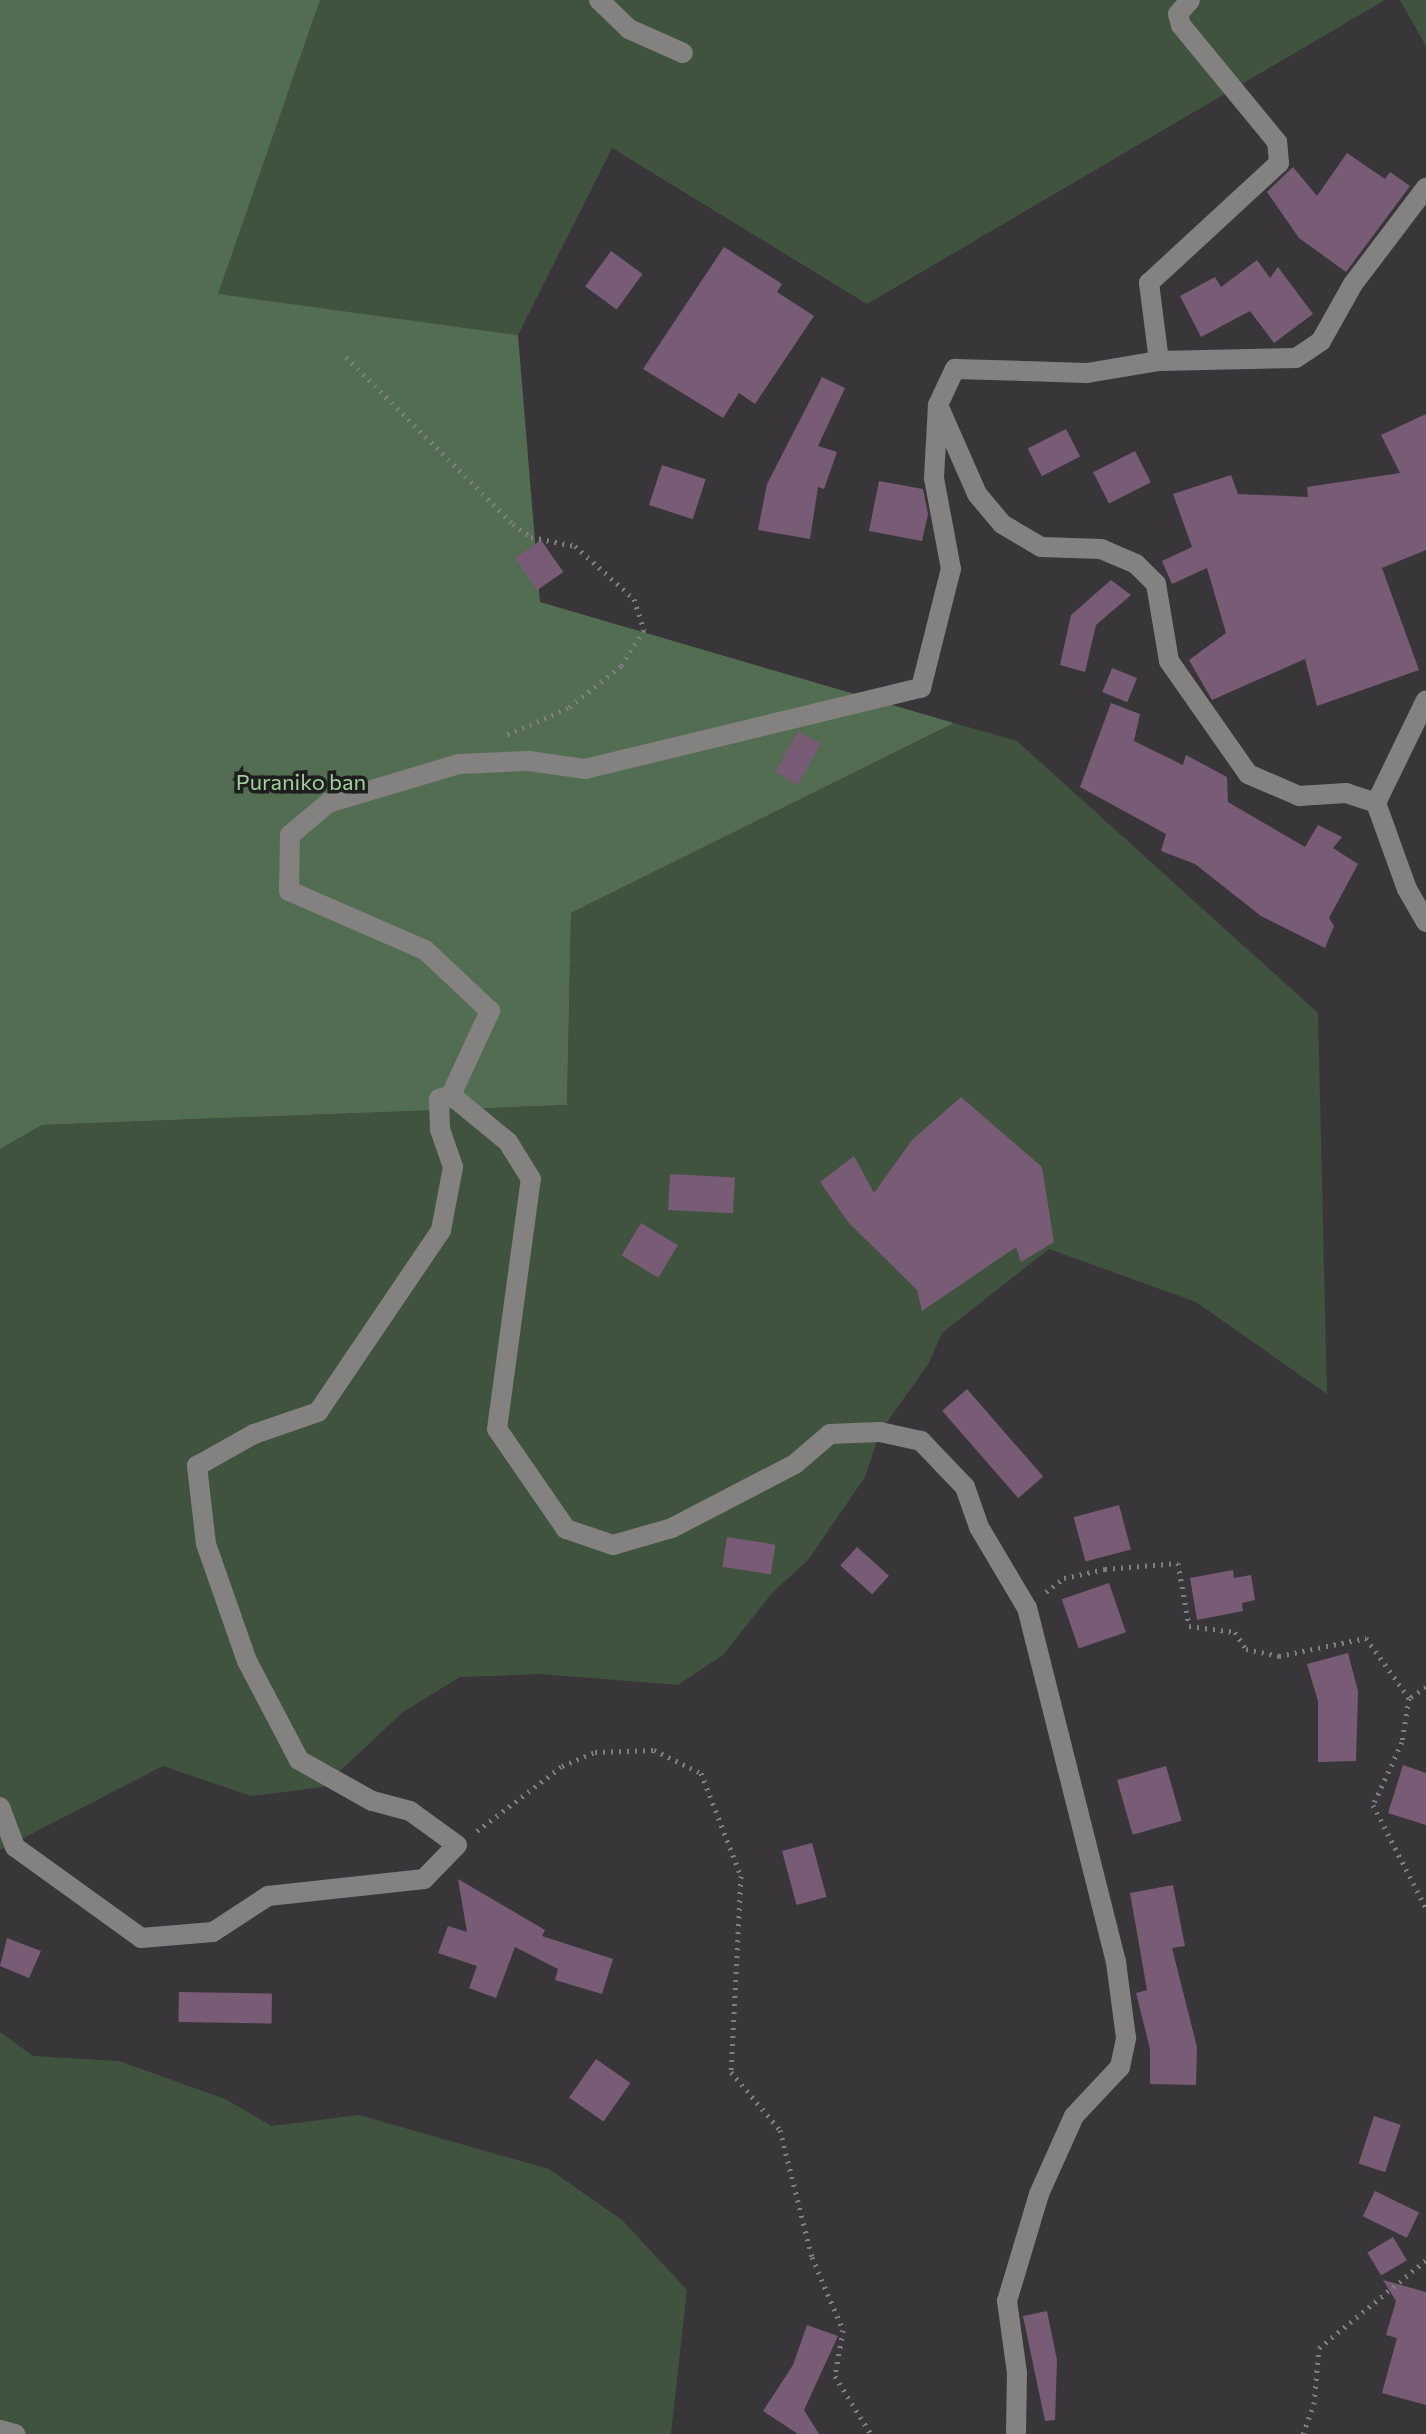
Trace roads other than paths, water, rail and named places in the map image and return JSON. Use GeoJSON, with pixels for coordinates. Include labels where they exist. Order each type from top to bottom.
{"type":"FeatureCollection","features":[{"type":"Feature","properties":{"kind":"street"},"geometry":{"type":"LineString","coordinates":[[599,0],[629,29],[683,53]]}},
{"type":"Feature","properties":{"kind":"street"},"geometry":{"type":"LineString","coordinates":[[1159,361],[1149,283],[1279,163],[1277,142],[1181,25],[1178,14],[1190,0]]}},
{"type":"Feature","properties":{"kind":"street"},"geometry":{"type":"LineString","coordinates":[[0,1807],[15,1847],[141,1938],[213,1932],[268,1896],[424,1879],[457,1845],[410,1811],[372,1801],[299,1760],[247,1661],[206,1544],[197,1466],[254,1434],[318,1412],[441,1230],[453,1167],[440,1130],[439,1099],[451,1095],[490,1011],[425,950],[289,891],[290,835],[328,803],[459,764],[529,761],[585,769],[921,688],[951,569],[934,478],[938,405],[955,369],[1087,373],[1159,361],[1296,358],[1321,341],[1353,284],[1426,188]]}},
{"type":"Feature","properties":{"kind":"street"},"geometry":{"type":"LineString","coordinates":[[938,405],[977,494],[1002,524],[1041,547],[1101,549],[1136,564],[1156,584],[1169,661],[1248,774],[1299,796],[1346,793],[1376,803]]}},
{"type":"Feature","properties":{"kind":"street"},"geometry":{"type":"LineString","coordinates":[[1426,700],[1376,803],[1407,889],[1426,922]]}},
{"type":"Feature","properties":{"kind":"street"},"geometry":{"type":"LineString","coordinates":[[451,1095],[508,1142],[531,1179],[497,1429],[566,1529],[613,1545],[672,1528],[795,1464],[830,1434],[880,1432],[921,1441],[965,1487],[979,1527],[1027,1608],[1116,1962],[1126,2038],[1120,2067],[1074,2116],[1039,2194],[1007,2301],[1017,2373],[1016,2434]]}},
{"type":"Feature","properties":{"kind":"street"},"geometry":{"type":"LineString","coordinates":[[0,2430],[15,2434]]}},
{"type":"Feature","properties":{"kind":"park label","name":"Puraniko ban"},"geometry":{"type":"Point","coordinates":[301,782]}}]}
